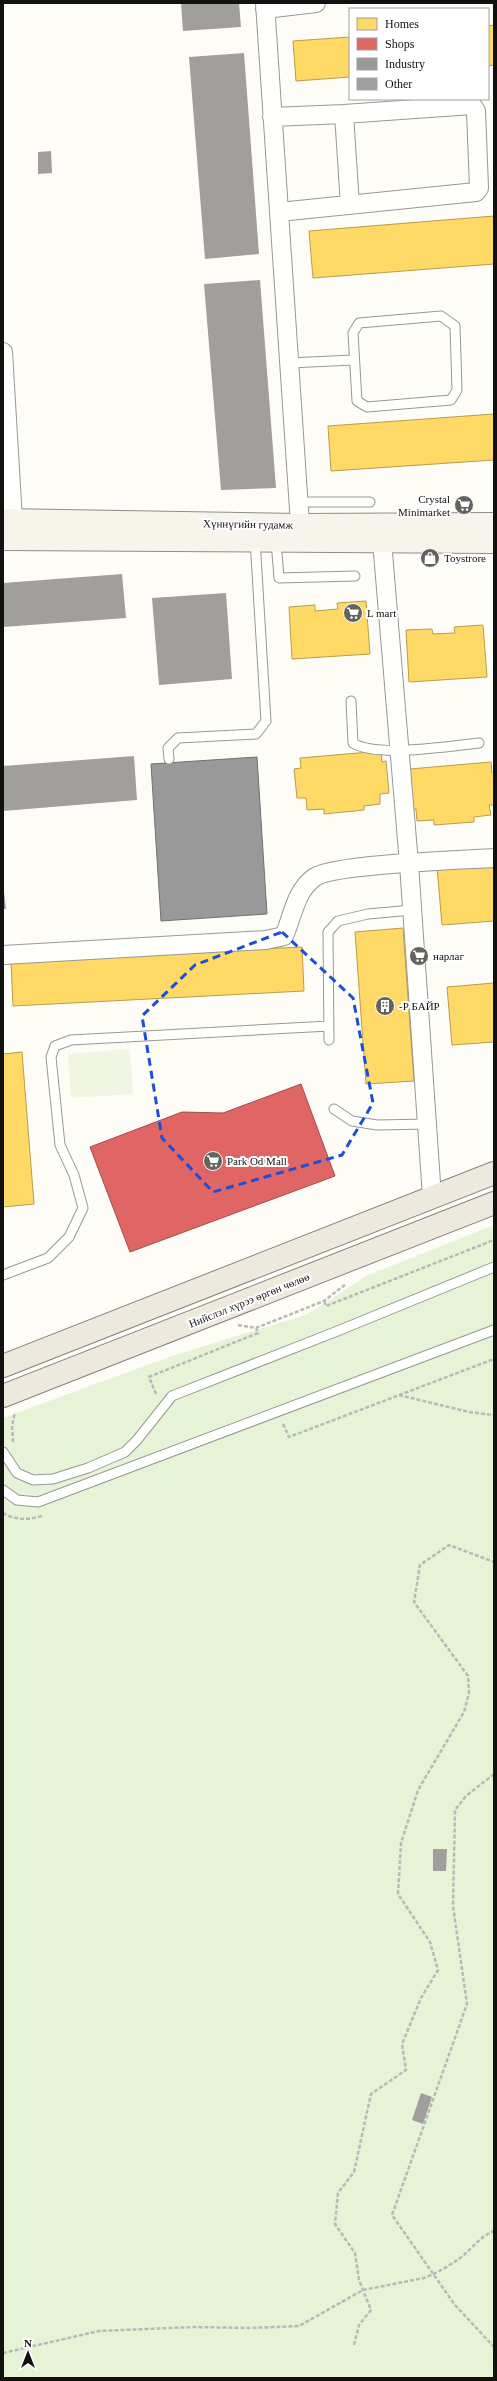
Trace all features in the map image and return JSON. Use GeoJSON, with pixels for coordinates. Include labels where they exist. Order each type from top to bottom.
{"type":"FeatureCollection","features":[{"type":"Feature","properties":{"kind":"main road","name":"Хүннүгийн гудамж"},"geometry":{"type":"LineString","coordinates":[[8,520],[300,533],[494,524]]}},
{"type":"Feature","properties":{"kind":"main road","name":"Хүннүгийн гудамж"},"geometry":{"type":"LineString","coordinates":[[3,539],[254,532],[276,541],[300,533],[382,541],[494,542]]}},
{"type":"Feature","properties":{"kind":"main road"},"geometry":{"type":"LineString","coordinates":[[3,1366],[494,1173]]}},
{"type":"Feature","properties":{"kind":"main road","name":"Нийслэл хүрээ өргөн чөлөө"},"geometry":{"type":"LineString","coordinates":[[9,1401],[417,1233],[494,1203]]}},
{"type":"Feature","properties":{"kind":"main road"},"geometry":{"type":"LineString","coordinates":[[406,1207],[417,1233]]}},
{"type":"Feature","properties":{"kind":"street"},"geometry":{"type":"LineString","coordinates":[[300,533],[265,6],[316,3]]}},
{"type":"Feature","properties":{"kind":"street"},"geometry":{"type":"LineString","coordinates":[[272,117],[344,114],[472,105],[476,111],[479,188],[476,192],[279,212]]}},
{"type":"Feature","properties":{"kind":"street"},"geometry":{"type":"LineString","coordinates":[[344,114],[350,205]]}},
{"type":"Feature","properties":{"kind":"street"},"geometry":{"type":"LineString","coordinates":[[3,352],[8,520]]}},
{"type":"Feature","properties":{"kind":"street"},"geometry":{"type":"LineString","coordinates":[[382,541],[409,864],[432,1197]]}},
{"type":"Feature","properties":{"kind":"street"},"geometry":{"type":"LineString","coordinates":[[3,955],[266,940],[284,936],[299,894],[315,877],[342,869],[494,858]]}},
{"type":"Feature","properties":{"kind":"lane"},"geometry":{"type":"LineString","coordinates":[[441,316],[455,326],[457,390],[451,400],[367,407],[357,401],[353,360],[353,333],[359,324],[441,316]]}},
{"type":"Feature","properties":{"kind":"lane"},"geometry":{"type":"LineString","coordinates":[[289,363],[353,360]]}},
{"type":"Feature","properties":{"kind":"lane"},"geometry":{"type":"LineString","coordinates":[[298,502],[370,502]]}},
{"type":"Feature","properties":{"kind":"lane"},"geometry":{"type":"LineString","coordinates":[[168,759],[168,748],[178,738],[256,734],[266,721],[254,532]]}},
{"type":"Feature","properties":{"kind":"lane"},"geometry":{"type":"LineString","coordinates":[[276,541],[278,578],[356,576]]}},
{"type":"Feature","properties":{"kind":"lane"},"geometry":{"type":"LineString","coordinates":[[351,702],[353,744],[362,749],[399,750],[479,744]]}},
{"type":"Feature","properties":{"kind":"lane"},"geometry":{"type":"LineString","coordinates":[[329,1040],[328,932],[338,921],[368,914],[412,910]]}},
{"type":"Feature","properties":{"kind":"lane"},"geometry":{"type":"LineString","coordinates":[[3,1275],[48,1258],[69,1237],[83,1208],[74,1175],[60,1145],[51,1057],[55,1046],[71,1040],[329,1026]]}},
{"type":"Feature","properties":{"kind":"lane"},"geometry":{"type":"LineString","coordinates":[[334,1110],[352,1121],[377,1125],[427,1124]]}},
{"type":"Feature","properties":{"kind":"lane"},"geometry":{"type":"LineString","coordinates":[[3,1452],[17,1473],[33,1480],[53,1479],[88,1468],[125,1452],[137,1440],[172,1396],[340,1330],[494,1267]]}},
{"type":"Feature","properties":{"kind":"lane"},"geometry":{"type":"LineString","coordinates":[[3,1490],[17,1500],[38,1502],[494,1330]]}},
{"type":"Feature","properties":{"kind":"path"},"geometry":{"type":"LineString","coordinates":[[324,1301],[326,1306],[494,1240]]}},
{"type":"Feature","properties":{"kind":"path"},"geometry":{"type":"LineString","coordinates":[[152,1400],[156,1394],[149,1377],[258,1333],[256,1328],[232,1324]]}},
{"type":"Feature","properties":{"kind":"path"},"geometry":{"type":"LineString","coordinates":[[275,1426],[283,1423],[289,1437],[494,1359]]}},
{"type":"Feature","properties":{"kind":"path"},"geometry":{"type":"LineString","coordinates":[[398,1395],[469,1412],[494,1415]]}},
{"type":"Feature","properties":{"kind":"path"},"geometry":{"type":"LineString","coordinates":[[9,1401],[12,1441],[17,1447]]}},
{"type":"Feature","properties":{"kind":"path"},"geometry":{"type":"LineString","coordinates":[[3,1513],[10,1517],[19,1519],[47,1514]]}},
{"type":"Feature","properties":{"kind":"path"},"geometry":{"type":"LineString","coordinates":[[354,2345],[359,2325],[371,2310],[359,2280],[355,2253],[335,2224],[338,2193],[354,2172],[371,2094],[406,2070],[402,2044],[421,1998],[438,1970],[430,1942],[398,1894],[401,1843],[418,1790],[464,1712],[469,1693],[468,1676],[414,1602],[420,1565],[449,1545],[494,1562]]}},
{"type":"Feature","properties":{"kind":"path"},"geometry":{"type":"LineString","coordinates":[[494,1774],[466,1796],[455,1810],[453,1906],[467,2004],[392,2215],[455,2305],[494,2347]]}},
{"type":"Feature","properties":{"kind":"path"},"geometry":{"type":"LineString","coordinates":[[3,2353],[99,2331],[195,2326],[249,2328],[299,2326],[363,2290],[424,2278],[434,2274],[461,2258],[483,2236],[494,2231]]}},
{"type":"Feature","properties":{"kind":"highlighted area"},"geometry":{"type":"Polygon","coordinates":[[[282,932],[353,998],[373,1103],[342,1155],[213,1192],[162,1138],[142,1016],[195,965],[282,932]]]}},
{"type":"Feature","properties":{"kind":"green space"},"geometry":{"type":"Polygon","coordinates":[[[130,1049],[133,1094],[71,1098],[68,1054],[130,1049]]]}},
{"type":"Feature","properties":{"kind":"green space"},"geometry":{"type":"Polygon","coordinates":[[[494,1225],[494,2378],[3,2378],[3,1418],[169,1357],[308,1314],[366,1276],[494,1225]]]}},
{"type":"Feature","properties":{"kind":"building: Homes"},"geometry":{"type":"Polygon","coordinates":[[[494,25],[494,65],[489,66],[489,26],[494,25]]]}},
{"type":"Feature","properties":{"kind":"building: Homes"},"geometry":{"type":"Polygon","coordinates":[[[349,37],[349,77],[296,81],[293,41],[349,37]]]}},
{"type":"Feature","properties":{"kind":"building: Homes"},"geometry":{"type":"Polygon","coordinates":[[[494,216],[494,264],[313,278],[309,231],[494,216]]]}},
{"type":"Feature","properties":{"kind":"building: Homes"},"geometry":{"type":"Polygon","coordinates":[[[494,414],[494,460],[331,471],[328,426],[494,414]]]}},
{"type":"Feature","properties":{"kind":"building: Homes"},"geometry":{"type":"Polygon","coordinates":[[[366,601],[370,654],[292,659],[289,607],[315,605],[315,611],[338,609],[337,603],[366,601]]]}},
{"type":"Feature","properties":{"kind":"building: Homes"},"geometry":{"type":"Polygon","coordinates":[[[483,625],[487,677],[409,682],[406,630],[432,629],[433,634],[455,633],[454,627],[483,625]]]}},
{"type":"Feature","properties":{"kind":"building: Homes"},"geometry":{"type":"Polygon","coordinates":[[[381,751],[382,762],[386,761],[389,793],[380,794],[380,804],[364,806],[364,810],[324,814],[324,809],[307,810],[306,798],[297,798],[294,769],[301,768],[300,758],[381,751]]]}},
{"type":"Feature","properties":{"kind":"building: Homes"},"geometry":{"type":"Polygon","coordinates":[[[491,762],[492,773],[494,772],[494,805],[489,805],[491,815],[474,817],[474,822],[434,825],[434,820],[417,821],[416,809],[407,810],[404,780],[411,780],[410,769],[491,762]]]}},
{"type":"Feature","properties":{"kind":"building: Homes"},"geometry":{"type":"Polygon","coordinates":[[[494,863],[494,921],[442,925],[437,867],[494,863]]]}},
{"type":"Feature","properties":{"kind":"building: Homes","name":"-Р БАЙР"},"geometry":{"type":"Polygon","coordinates":[[[403,928],[414,1081],[366,1084],[355,932],[403,928]]]}},
{"type":"Feature","properties":{"kind":"building: Homes"},"geometry":{"type":"Polygon","coordinates":[[[302,947],[304,991],[13,1006],[11,961],[302,947]]]}},
{"type":"Feature","properties":{"kind":"building: Homes"},"geometry":{"type":"Polygon","coordinates":[[[494,983],[494,1042],[452,1045],[447,987],[494,983]]]}},
{"type":"Feature","properties":{"kind":"building: Homes"},"geometry":{"type":"Polygon","coordinates":[[[22,1052],[34,1204],[3,1207],[3,1054],[22,1052]]]}},
{"type":"Feature","properties":{"kind":"building: Shops","name":"Park Od Mall"},"geometry":{"type":"Polygon","coordinates":[[[301,1084],[335,1176],[130,1252],[90,1147],[182,1112],[223,1113],[301,1084]]]}},
{"type":"Feature","properties":{"kind":"building: Industry"},"geometry":{"type":"Polygon","coordinates":[[[257,757],[267,914],[161,921],[151,764],[257,757]]]}},
{"type":"Feature","properties":{"kind":"building: Other"},"geometry":{"type":"Polygon","coordinates":[[[181,3],[239,3],[241,27],[183,31],[181,3]]]}},
{"type":"Feature","properties":{"kind":"building: Other"},"geometry":{"type":"Polygon","coordinates":[[[244,53],[259,254],[205,259],[189,57],[244,53]]]}},
{"type":"Feature","properties":{"kind":"building: Other"},"geometry":{"type":"Polygon","coordinates":[[[51,151],[52,173],[38,174],[38,152],[51,151]]]}},
{"type":"Feature","properties":{"kind":"building: Other"},"geometry":{"type":"Polygon","coordinates":[[[260,280],[276,488],[221,490],[204,284],[260,280]]]}},
{"type":"Feature","properties":{"kind":"building: Other"},"geometry":{"type":"Polygon","coordinates":[[[122,574],[126,618],[3,627],[3,583],[122,574]]]}},
{"type":"Feature","properties":{"kind":"building: Other"},"geometry":{"type":"Polygon","coordinates":[[[226,593],[232,679],[159,685],[152,598],[226,593]]]}},
{"type":"Feature","properties":{"kind":"building: Other"},"geometry":{"type":"Polygon","coordinates":[[[134,756],[137,800],[3,811],[3,766],[134,756]]]}},
{"type":"Feature","properties":{"kind":"building: Other"},"geometry":{"type":"Polygon","coordinates":[[[3,883],[6,909],[3,909],[3,883]]]}},
{"type":"Feature","properties":{"kind":"building: Other"},"geometry":{"type":"Polygon","coordinates":[[[433,1849],[447,1849],[446,1871],[433,1871],[433,1849]]]}},
{"type":"Feature","properties":{"kind":"building: Other"},"geometry":{"type":"Polygon","coordinates":[[[421,2093],[432,2097],[423,2124],[412,2120],[421,2093]]]}},
{"type":"Feature","properties":{"kind":"place","name":"Crystal Minimarket"},"geometry":{"type":"Point","coordinates":[464,505]}},
{"type":"Feature","properties":{"kind":"place","name":"Toystrore"},"geometry":{"type":"Point","coordinates":[430,558]}},
{"type":"Feature","properties":{"kind":"place","name":"L mart"},"geometry":{"type":"Point","coordinates":[353,613]}},
{"type":"Feature","properties":{"kind":"place","name":"нарлаг"},"geometry":{"type":"Point","coordinates":[419,956]}},
{"type":"Feature","properties":{"kind":"place","name":"-Р БАЙР"},"geometry":{"type":"Point","coordinates":[385,1006]}},
{"type":"Feature","properties":{"kind":"place","name":"Park Od Mall"},"geometry":{"type":"Point","coordinates":[213,1161]}}]}
